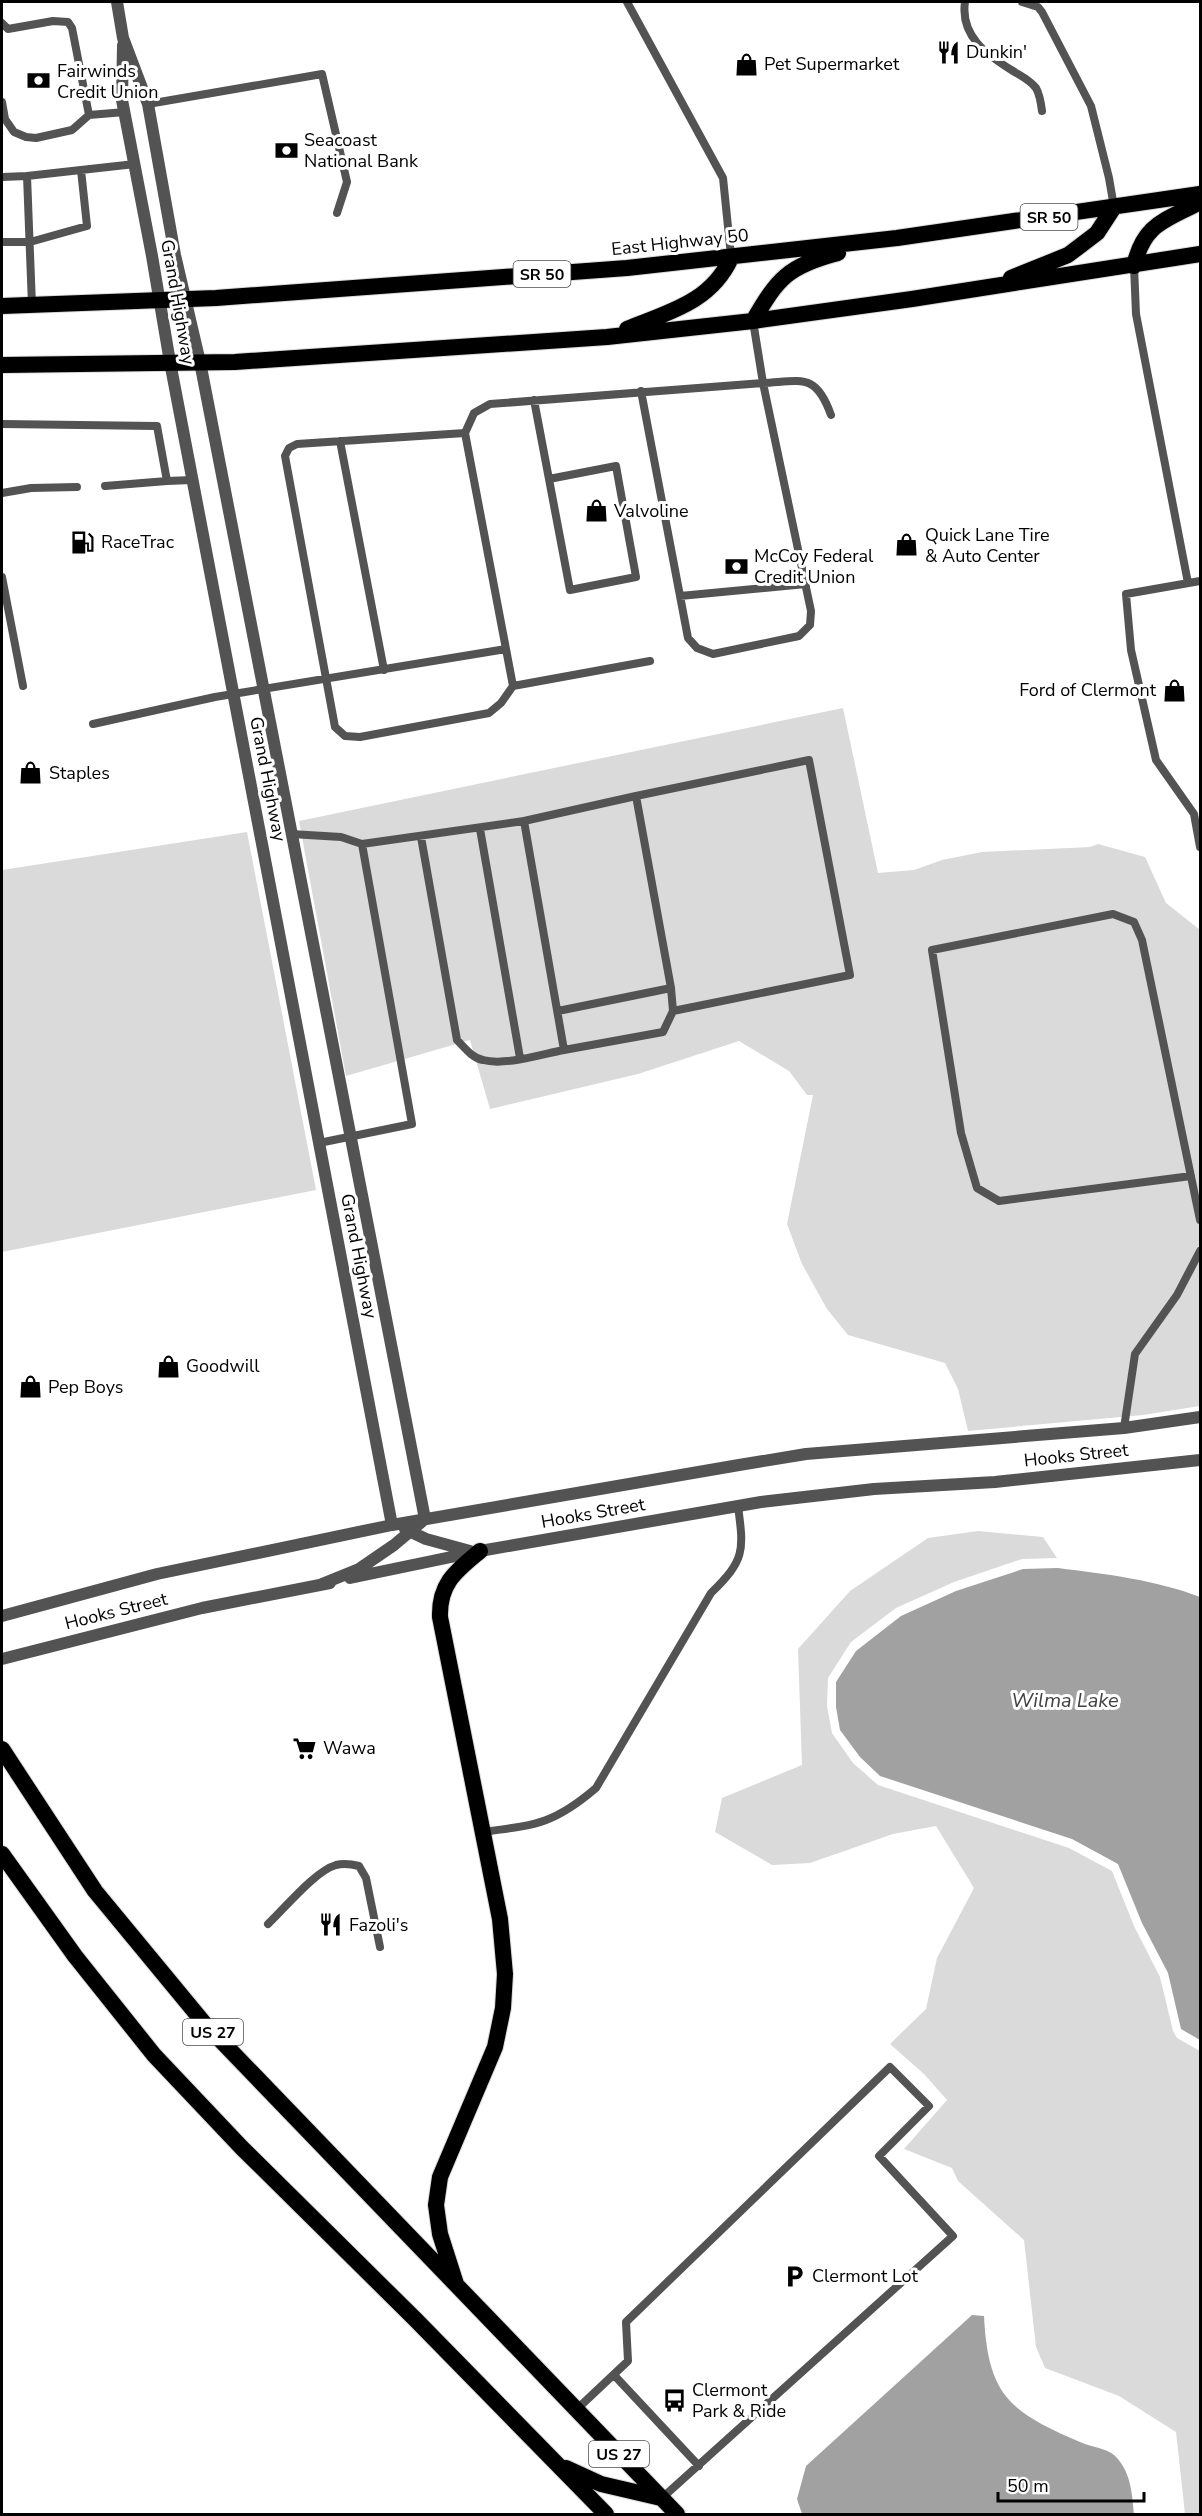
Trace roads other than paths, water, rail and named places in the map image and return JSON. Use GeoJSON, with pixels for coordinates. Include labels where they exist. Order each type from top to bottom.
{"type":"FeatureCollection","features":[{"type":"Feature","properties":{"kind":"highway","name":"East Highway 50"},"geometry":{"type":"LineString","coordinates":[[160,300],[345,290],[731,258],[1200,194]]}},
{"type":"Feature","properties":{"kind":"highway"},"geometry":{"type":"LineString","coordinates":[[1134,266],[1139,244],[1151,229],[1200,202]]}},
{"type":"Feature","properties":{"kind":"highway"},"geometry":{"type":"LineString","coordinates":[[986,289],[1068,255],[1097,233],[1114,207]]}},
{"type":"Feature","properties":{"kind":"highway"},"geometry":{"type":"LineString","coordinates":[[753,321],[774,286],[792,269],[817,258],[897,237]]}},
{"type":"Feature","properties":{"kind":"highway"},"geometry":{"type":"LineString","coordinates":[[2,365],[235,362],[607,337],[753,321],[986,289],[1200,254]]}},
{"type":"Feature","properties":{"kind":"highway"},"geometry":{"type":"LineString","coordinates":[[607,337],[700,297],[724,273],[731,258]]}},
{"type":"Feature","properties":{"kind":"highway","name":"SR 50"},"geometry":{"type":"LineString","coordinates":[[2,306],[160,300]]}},
{"type":"Feature","properties":{"kind":"highway"},"geometry":{"type":"LineString","coordinates":[[457,2288],[440,2234],[436,2205],[440,2177],[495,2047],[503,2008],[505,1974],[503,1943],[439,1602],[450,1578],[480,1551]]}},
{"type":"Feature","properties":{"kind":"highway","name":"US 27"},"geometry":{"type":"LineString","coordinates":[[2,1749],[95,1891],[204,2023],[677,2514]]}},
{"type":"Feature","properties":{"kind":"highway","name":"US 27"},"geometry":{"type":"LineString","coordinates":[[2,1854],[75,1956],[154,2055],[237,2143],[606,2514]]}},
{"type":"Feature","properties":{"kind":"highway"},"geometry":{"type":"LineString","coordinates":[[558,2464],[601,2484],[662,2498]]}},
{"type":"Feature","properties":{"kind":"street","name":"Grand Highway"},"geometry":{"type":"LineString","coordinates":[[117,2],[123,38],[122,100],[192,480],[392,1525]]}},
{"type":"Feature","properties":{"kind":"street","name":"Grand Highway"},"geometry":{"type":"LineString","coordinates":[[123,38],[148,104],[425,1519]]}},
{"type":"Feature","properties":{"kind":"street","name":"Hooks Street"},"geometry":{"type":"LineString","coordinates":[[2,1616],[157,1574],[392,1525],[806,1454],[1124,1428],[1200,1417]]}},
{"type":"Feature","properties":{"kind":"street","name":"Hooks Street"},"geometry":{"type":"LineString","coordinates":[[2,1659],[202,1608],[480,1551],[738,1506],[874,1489],[995,1482],[1200,1460]]}},
{"type":"Feature","properties":{"kind":"street"},"geometry":{"type":"LineString","coordinates":[[322,1584],[359,1569],[425,1519]]}},
{"type":"Feature","properties":{"kind":"street"},"geometry":{"type":"LineString","coordinates":[[392,1525],[463,1551],[480,1551]]}},
{"type":"Feature","properties":{"kind":"lane"},"geometry":{"type":"LineString","coordinates":[[627,2],[723,178],[731,258]]}},
{"type":"Feature","properties":{"kind":"lane"},"geometry":{"type":"LineString","coordinates":[[965,2],[965,20],[974,40],[990,57],[1030,81],[1036,89],[1042,111]]}},
{"type":"Feature","properties":{"kind":"lane"},"geometry":{"type":"LineString","coordinates":[[1022,2],[1042,12],[1091,106],[1114,207]]}},
{"type":"Feature","properties":{"kind":"lane"},"geometry":{"type":"LineString","coordinates":[[2,26],[8,29],[53,21],[68,22],[72,28],[89,115]]}},
{"type":"Feature","properties":{"kind":"lane"},"geometry":{"type":"LineString","coordinates":[[148,104],[322,74],[347,183],[337,213]]}},
{"type":"Feature","properties":{"kind":"lane"},"geometry":{"type":"LineString","coordinates":[[2,102],[5,119],[14,132],[36,138],[72,130],[89,115],[125,112]]}},
{"type":"Feature","properties":{"kind":"lane"},"geometry":{"type":"LineString","coordinates":[[2,177],[135,165]]}},
{"type":"Feature","properties":{"kind":"lane"},"geometry":{"type":"LineString","coordinates":[[2,242],[30,242],[87,226],[81,170]]}},
{"type":"Feature","properties":{"kind":"lane"},"geometry":{"type":"LineString","coordinates":[[27,176],[32,305]]}},
{"type":"Feature","properties":{"kind":"lane"},"geometry":{"type":"LineString","coordinates":[[1134,266],[1136,314],[1188,583]]}},
{"type":"Feature","properties":{"kind":"lane"},"geometry":{"type":"LineString","coordinates":[[641,392],[688,638],[697,648],[713,654],[799,636],[810,625],[811,611],[763,382],[753,321]]}},
{"type":"Feature","properties":{"kind":"lane"},"geometry":{"type":"LineString","coordinates":[[513,686],[465,433],[474,412],[490,404],[763,382],[804,381],[816,386],[824,396],[831,415]]}},
{"type":"Feature","properties":{"kind":"lane"},"geometry":{"type":"LineString","coordinates":[[534,400],[570,590],[636,577],[616,466],[549,479]]}},
{"type":"Feature","properties":{"kind":"lane"},"geometry":{"type":"LineString","coordinates":[[2,424],[156,426],[167,481]]}},
{"type":"Feature","properties":{"kind":"lane"},"geometry":{"type":"LineString","coordinates":[[465,433],[297,444],[289,448],[285,456],[335,727],[345,736],[352,736],[489,713],[501,703],[513,686],[650,660]]}},
{"type":"Feature","properties":{"kind":"lane"},"geometry":{"type":"LineString","coordinates":[[340,441],[384,670]]}},
{"type":"Feature","properties":{"kind":"lane"},"geometry":{"type":"LineString","coordinates":[[105,486],[192,480]]}},
{"type":"Feature","properties":{"kind":"lane"},"geometry":{"type":"LineString","coordinates":[[2,493],[31,488],[77,487]]}},
{"type":"Feature","properties":{"kind":"lane"},"geometry":{"type":"LineString","coordinates":[[2,577],[23,686]]}},
{"type":"Feature","properties":{"kind":"lane"},"geometry":{"type":"LineString","coordinates":[[1200,581],[1126,594],[1131,650],[1156,759],[1194,814],[1200,847]]}},
{"type":"Feature","properties":{"kind":"lane"},"geometry":{"type":"LineString","coordinates":[[680,596],[806,584]]}},
{"type":"Feature","properties":{"kind":"lane"},"geometry":{"type":"LineString","coordinates":[[93,724],[233,694],[506,649]]}},
{"type":"Feature","properties":{"kind":"lane"},"geometry":{"type":"LineString","coordinates":[[291,834],[341,837],[362,844],[421,837],[524,821],[809,760],[850,975],[672,1011]]}},
{"type":"Feature","properties":{"kind":"lane"},"geometry":{"type":"LineString","coordinates":[[421,837],[457,1040],[470,1053],[482,1060],[498,1062],[663,1032],[672,1011],[671,988],[636,796]]}},
{"type":"Feature","properties":{"kind":"lane"},"geometry":{"type":"LineString","coordinates":[[524,821],[564,1050]]}},
{"type":"Feature","properties":{"kind":"lane"},"geometry":{"type":"LineString","coordinates":[[480,828],[520,1058]]}},
{"type":"Feature","properties":{"kind":"lane"},"geometry":{"type":"LineString","coordinates":[[319,1143],[412,1124],[362,844]]}},
{"type":"Feature","properties":{"kind":"lane"},"geometry":{"type":"LineString","coordinates":[[1191,1176],[999,1201],[977,1188],[961,1133],[932,950],[1113,914],[1134,922],[1142,940],[1191,1176],[1200,1220]]}},
{"type":"Feature","properties":{"kind":"lane"},"geometry":{"type":"LineString","coordinates":[[558,1011],[671,988]]}},
{"type":"Feature","properties":{"kind":"lane"},"geometry":{"type":"LineString","coordinates":[[1124,1428],[1135,1354],[1177,1295],[1200,1251]]}},
{"type":"Feature","properties":{"kind":"lane"},"geometry":{"type":"LineString","coordinates":[[482,1832],[546,1822],[572,1809],[596,1788],[711,1593],[729,1576],[740,1558],[742,1536],[738,1506]]}},
{"type":"Feature","properties":{"kind":"lane"},"geometry":{"type":"LineString","coordinates":[[268,1924],[316,1878],[334,1866],[348,1863],[359,1866],[366,1878],[380,1947]]}},
{"type":"Feature","properties":{"kind":"lane"},"geometry":{"type":"LineString","coordinates":[[576,2410],[628,2361],[626,2322],[890,2067],[930,2106],[879,2156],[953,2236],[662,2498]]}},
{"type":"Feature","properties":{"kind":"lane"},"geometry":{"type":"LineString","coordinates":[[614,2375],[699,2466]]}},
{"type":"Feature","properties":{"kind":"water","name":"Wilma Lake"},"geometry":{"type":"Polygon","coordinates":[[[1058,1568],[1148,1582],[1200,1597],[1200,2040],[1181,2029],[1168,1973],[1142,1923],[1118,1864],[1072,1839],[880,1776],[860,1757],[840,1730],[836,1707],[836,1682],[856,1651],[901,1616],[956,1591],[1023,1569],[1058,1568]]]}},
{"type":"Feature","properties":{"kind":"water"},"geometry":{"type":"Polygon","coordinates":[[[972,2315],[984,2316],[986,2343],[991,2365],[1007,2398],[1036,2421],[1114,2455],[1127,2475],[1134,2514],[802,2514],[797,2499],[806,2466],[972,2315]]]}},
{"type":"Feature","properties":{"kind":"place","name":"Dunkin'"},"geometry":{"type":"Point","coordinates":[948,52]}},
{"type":"Feature","properties":{"kind":"place","name":"Pet Supermarket"},"geometry":{"type":"Point","coordinates":[746,64]}},
{"type":"Feature","properties":{"kind":"place","name":"Fairwinds Credit Union"},"geometry":{"type":"Point","coordinates":[39,81]}},
{"type":"Feature","properties":{"kind":"place","name":"Seacoast National Bank"},"geometry":{"type":"Point","coordinates":[286,150]}},
{"type":"Feature","properties":{"kind":"place","name":"Valvoline"},"geometry":{"type":"Point","coordinates":[596,511]}},
{"type":"Feature","properties":{"kind":"place","name":"RaceTrac"},"geometry":{"type":"Point","coordinates":[83,542]}},
{"type":"Feature","properties":{"kind":"place","name":"Quick Lane Tire & Auto Center"},"geometry":{"type":"Point","coordinates":[907,545]}},
{"type":"Feature","properties":{"kind":"place","name":"McCoy Federal Credit Union"},"geometry":{"type":"Point","coordinates":[736,566]}},
{"type":"Feature","properties":{"kind":"place","name":"Ford of Clermont"},"geometry":{"type":"Point","coordinates":[1174,690]}},
{"type":"Feature","properties":{"kind":"place","name":"Staples"},"geometry":{"type":"Point","coordinates":[31,773]}},
{"type":"Feature","properties":{"kind":"place","name":"Goodwill"},"geometry":{"type":"Point","coordinates":[168,1366]}},
{"type":"Feature","properties":{"kind":"place","name":"Pep Boys"},"geometry":{"type":"Point","coordinates":[30,1387]}},
{"type":"Feature","properties":{"kind":"place","name":"Wawa"},"geometry":{"type":"Point","coordinates":[305,1748]}},
{"type":"Feature","properties":{"kind":"place","name":"Fazoli's"},"geometry":{"type":"Point","coordinates":[331,1925]}},
{"type":"Feature","properties":{"kind":"place","name":"Clermont Lot"},"geometry":{"type":"Point","coordinates":[794,2276]}},
{"type":"Feature","properties":{"kind":"place","name":"Clermont Park & Ride"},"geometry":{"type":"Point","coordinates":[674,2400]}}]}
